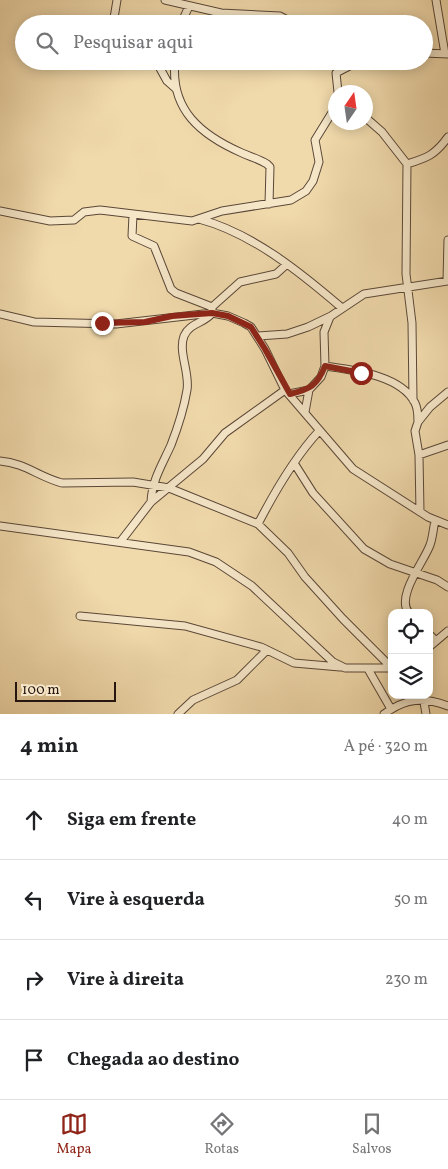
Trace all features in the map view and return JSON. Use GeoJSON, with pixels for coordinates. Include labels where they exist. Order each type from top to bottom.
{"type":"FeatureCollection","features":[{"type":"Feature","properties":{"kind":"street"},"geometry":{"type":"LineString","coordinates":[[114,15],[117,0]]}},
{"type":"Feature","properties":{"kind":"street"},"geometry":{"type":"LineString","coordinates":[[165,0],[221,13],[260,15]]}},
{"type":"Feature","properties":{"kind":"street"},"geometry":{"type":"LineString","coordinates":[[433,53],[446,54],[436,0]]}},
{"type":"Feature","properties":{"kind":"street"},"geometry":{"type":"LineString","coordinates":[[185,15],[189,6]]}},
{"type":"Feature","properties":{"kind":"street"},"geometry":{"type":"LineString","coordinates":[[161,70],[167,81],[176,89]]}},
{"type":"Feature","properties":{"kind":"street"},"geometry":{"type":"LineString","coordinates":[[175,70],[176,89],[188,118],[229,146],[270,167],[269,204]]}},
{"type":"Feature","properties":{"kind":"street"},"geometry":{"type":"LineString","coordinates":[[337,85],[336,73],[342,70]]}},
{"type":"Feature","properties":{"kind":"street"},"geometry":{"type":"LineString","coordinates":[[0,211],[50,221],[74,220],[84,212],[90,211],[184,221],[198,219],[222,211],[291,200],[306,191],[319,162],[315,140],[328,118]]}},
{"type":"Feature","properties":{"kind":"street"},"geometry":{"type":"LineString","coordinates":[[373,124],[382,132],[407,164],[406,289],[412,322],[415,402],[418,422]]}},
{"type":"Feature","properties":{"kind":"street"},"geometry":{"type":"LineString","coordinates":[[407,164],[427,158],[438,152],[448,137]]}},
{"type":"Feature","properties":{"kind":"street"},"geometry":{"type":"LineString","coordinates":[[133,215],[132,236],[154,246],[171,289],[212,310],[244,322],[258,336],[287,392],[353,469],[434,521],[448,525]]}},
{"type":"Feature","properties":{"kind":"street"},"geometry":{"type":"LineString","coordinates":[[198,219],[215,223],[272,252],[342,308]]}},
{"type":"Feature","properties":{"kind":"street"},"geometry":{"type":"LineString","coordinates":[[258,336],[287,334],[331,316],[364,294],[448,281],[448,240]]}},
{"type":"Feature","properties":{"kind":"street"},"geometry":{"type":"LineString","coordinates":[[151,502],[152,485],[171,444],[188,388],[183,338],[193,324],[208,318],[212,310],[240,282],[276,274],[286,265]]}},
{"type":"Feature","properties":{"kind":"street"},"geometry":{"type":"LineString","coordinates":[[0,314],[34,322],[116,324],[212,310]]}},
{"type":"Feature","properties":{"kind":"street"},"geometry":{"type":"LineString","coordinates":[[305,412],[309,390],[321,376],[325,366],[324,332],[331,316]]}},
{"type":"Feature","properties":{"kind":"street"},"geometry":{"type":"LineString","coordinates":[[325,366],[350,370],[392,382],[404,390],[415,402],[430,407]]}},
{"type":"Feature","properties":{"kind":"street"},"geometry":{"type":"LineString","coordinates":[[121,541],[151,502],[203,459],[225,433],[287,392],[309,390]]}},
{"type":"Feature","properties":{"kind":"street"},"geometry":{"type":"LineString","coordinates":[[420,512],[419,455],[415,430],[418,422],[430,407],[448,392]]}},
{"type":"Feature","properties":{"kind":"street"},"geometry":{"type":"LineString","coordinates":[[258,524],[268,504],[294,463],[319,431]]}},
{"type":"Feature","properties":{"kind":"street"},"geometry":{"type":"LineString","coordinates":[[419,455],[448,445]]}},
{"type":"Feature","properties":{"kind":"street"},"geometry":{"type":"LineString","coordinates":[[0,462],[22,464],[51,480],[62,483],[133,482],[168,488],[258,524],[288,553],[305,577],[349,626],[388,664]]}},
{"type":"Feature","properties":{"kind":"street"},"geometry":{"type":"LineString","coordinates":[[294,463],[314,493],[372,556],[437,580],[448,587]]}},
{"type":"Feature","properties":{"kind":"street"},"geometry":{"type":"LineString","coordinates":[[406,609],[405,605],[414,573],[430,545],[434,521]]}},
{"type":"Feature","properties":{"kind":"street"},"geometry":{"type":"LineString","coordinates":[[0,526],[182,550],[216,562],[252,586],[294,624],[323,655],[345,668]]}},
{"type":"Feature","properties":{"kind":"street"},"geometry":{"type":"LineString","coordinates":[[80,616],[185,626],[267,650],[294,663],[345,668],[388,668]]}},
{"type":"Feature","properties":{"kind":"street"},"geometry":{"type":"LineString","coordinates":[[433,644],[448,630]]}},
{"type":"Feature","properties":{"kind":"street"},"geometry":{"type":"LineString","coordinates":[[433,638],[436,641]]}},
{"type":"Feature","properties":{"kind":"street"},"geometry":{"type":"LineString","coordinates":[[178,714],[193,700],[238,680],[267,650]]}},
{"type":"Feature","properties":{"kind":"street"},"geometry":{"type":"LineString","coordinates":[[368,669],[391,709]]}},
{"type":"Feature","properties":{"kind":"street"},"geometry":{"type":"LineString","coordinates":[[384,714],[391,709],[418,699]]}},
{"type":"Feature","properties":{"kind":"street"},"geometry":{"type":"LineString","coordinates":[[423,699],[426,714]]}},
{"type":"Feature","properties":{"kind":"street"},"geometry":{"type":"LineString","coordinates":[[429,699],[448,706]]}},
{"type":"Feature","properties":{"kind":"route"},"geometry":{"type":"LineString","coordinates":[[102,323],[145,322],[172,316],[212,313],[244,322],[258,336],[278,372],[285,390],[290,394],[309,390],[321,376],[325,366],[361,373]]}}]}
